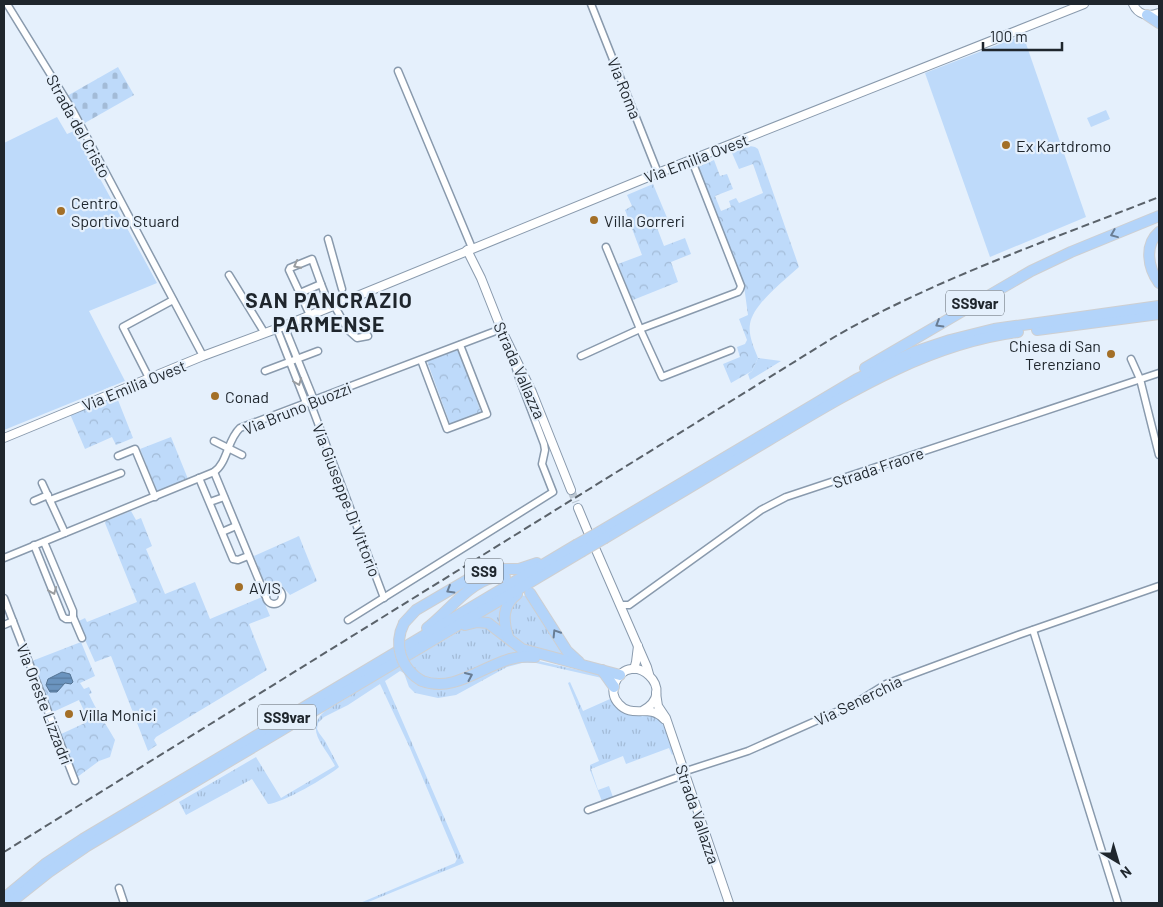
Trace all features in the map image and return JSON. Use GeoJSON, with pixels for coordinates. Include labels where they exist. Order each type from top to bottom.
{"type":"FeatureCollection","features":[{"type":"Feature","properties":{"kind":"highway"},"geometry":{"type":"LineString","coordinates":[[1148,16],[1159,22]]}},
{"type":"Feature","properties":{"kind":"highway","name":"SS9var"},"geometry":{"type":"LineString","coordinates":[[802,411],[828,390],[1026,273],[1071,252],[1159,216]]}},
{"type":"Feature","properties":{"kind":"highway"},"geometry":{"type":"LineString","coordinates":[[1159,232],[1150,248],[1149,256],[1153,273],[1159,283]]}},
{"type":"Feature","properties":{"kind":"highway"},"geometry":{"type":"LineString","coordinates":[[603,534],[802,411],[867,373],[914,352],[950,340],[994,329],[1159,306]]}},
{"type":"Feature","properties":{"kind":"highway"},"geometry":{"type":"LineString","coordinates":[[603,534],[847,394],[897,368],[942,351],[982,339],[1012,333],[1159,314]]}},
{"type":"Feature","properties":{"kind":"highway"},"geometry":{"type":"LineString","coordinates":[[1075,325],[1159,319]]}},
{"type":"Feature","properties":{"kind":"highway","name":"SS9var"},"geometry":{"type":"LineString","coordinates":[[4,898],[37,870],[74,845],[410,644],[603,534]]}},
{"type":"Feature","properties":{"kind":"highway","name":"SS9var"},"geometry":{"type":"LineString","coordinates":[[10,903],[49,872],[87,846],[564,562],[578,549]]}},
{"type":"Feature","properties":{"kind":"highway","name":"SS9"},"geometry":{"type":"LineString","coordinates":[[578,549],[530,566],[513,569],[492,569],[479,573],[416,610],[404,623],[399,641],[401,658],[409,671],[422,681],[434,684],[449,684],[503,660],[520,656],[565,664],[586,665]]}},
{"type":"Feature","properties":{"kind":"highway","name":"SS9"},"geometry":{"type":"LineString","coordinates":[[508,638],[504,620],[505,609],[509,602],[520,592],[554,572],[564,562]]}},
{"type":"Feature","properties":{"kind":"highway","name":"SS9"},"geometry":{"type":"LineString","coordinates":[[410,644],[479,582],[492,577],[506,577]]}},
{"type":"Feature","properties":{"kind":"highway","name":"SS9"},"geometry":{"type":"LineString","coordinates":[[530,593],[569,653],[586,665]]}},
{"type":"Feature","properties":{"kind":"highway","name":"SS9"},"geometry":{"type":"LineString","coordinates":[[391,665],[419,652],[471,623],[480,622],[490,624],[525,650],[620,675]]}},
{"type":"Feature","properties":{"kind":"highway"},"geometry":{"type":"LineString","coordinates":[[601,669],[614,687]]}},
{"type":"Feature","properties":{"kind":"street","name":"Strada del Cristo"},"geometry":{"type":"LineString","coordinates":[[6,4],[73,111],[203,356]]}},
{"type":"Feature","properties":{"kind":"street","name":"Via Roma"},"geometry":{"type":"LineString","coordinates":[[591,4],[658,173]]}},
{"type":"Feature","properties":{"kind":"street","name":"Via Emilia Ovest"},"geometry":{"type":"LineString","coordinates":[[4,438],[658,173],[1084,4]]}},
{"type":"Feature","properties":{"kind":"street"},"geometry":{"type":"LineString","coordinates":[[1131,4],[1140,13],[1148,16],[1159,13]]}},
{"type":"Feature","properties":{"kind":"street"},"geometry":{"type":"LineString","coordinates":[[398,71],[462,223],[470,249]]}},
{"type":"Feature","properties":{"kind":"street"},"geometry":{"type":"LineString","coordinates":[[583,355],[640,329],[738,292],[740,289],[692,161]]}},
{"type":"Feature","properties":{"kind":"street"},"geometry":{"type":"LineString","coordinates":[[328,239],[342,290]]}},
{"type":"Feature","properties":{"kind":"street"},"geometry":{"type":"LineString","coordinates":[[606,246],[662,377],[731,350]]}},
{"type":"Feature","properties":{"kind":"street","name":"Strada Vallazza"},"geometry":{"type":"LineString","coordinates":[[470,249],[501,329],[532,392],[571,490]]}},
{"type":"Feature","properties":{"kind":"street"},"geometry":{"type":"LineString","coordinates":[[310,315],[289,270],[312,259],[321,284],[332,306],[350,333],[357,338],[368,336]]}},
{"type":"Feature","properties":{"kind":"street"},"geometry":{"type":"LineString","coordinates":[[229,275],[264,332]]}},
{"type":"Feature","properties":{"kind":"street"},"geometry":{"type":"LineString","coordinates":[[301,295],[321,284]]}},
{"type":"Feature","properties":{"kind":"street"},"geometry":{"type":"LineString","coordinates":[[150,378],[123,326],[173,300]]}},
{"type":"Feature","properties":{"kind":"street"},"geometry":{"type":"LineString","coordinates":[[281,327],[298,358],[310,402]]}},
{"type":"Feature","properties":{"kind":"street"},"geometry":{"type":"LineString","coordinates":[[281,327],[290,361],[310,402]]}},
{"type":"Feature","properties":{"kind":"street","name":"Via Bruno Buozzi"},"geometry":{"type":"LineString","coordinates":[[214,472],[220,468],[240,428],[501,329]]}},
{"type":"Feature","properties":{"kind":"street"},"geometry":{"type":"LineString","coordinates":[[348,620],[553,492],[542,464],[545,450],[544,444],[508,343]]}},
{"type":"Feature","properties":{"kind":"street"},"geometry":{"type":"LineString","coordinates":[[421,360],[448,430],[487,414],[460,345]]}},
{"type":"Feature","properties":{"kind":"street"},"geometry":{"type":"LineString","coordinates":[[266,371],[318,351]]}},
{"type":"Feature","properties":{"kind":"street"},"geometry":{"type":"LineString","coordinates":[[1131,359],[1140,379],[1159,455]]}},
{"type":"Feature","properties":{"kind":"street","name":"Strada Fraore"},"geometry":{"type":"LineString","coordinates":[[620,605],[629,604],[761,510],[786,498],[1159,373]]}},
{"type":"Feature","properties":{"kind":"street","name":"Via Giuseppe Di Vittorio"},"geometry":{"type":"LineString","coordinates":[[310,402],[384,598]]}},
{"type":"Feature","properties":{"kind":"street"},"geometry":{"type":"LineString","coordinates":[[214,440],[242,455]]}},
{"type":"Feature","properties":{"kind":"street"},"geometry":{"type":"LineString","coordinates":[[118,456],[135,449],[155,497]]}},
{"type":"Feature","properties":{"kind":"street"},"geometry":{"type":"LineString","coordinates":[[4,558],[214,472],[267,600],[271,604],[277,604],[281,600],[280,590],[260,583]]}},
{"type":"Feature","properties":{"kind":"street"},"geometry":{"type":"LineString","coordinates":[[34,501],[49,498],[121,473]]}},
{"type":"Feature","properties":{"kind":"street"},"geometry":{"type":"LineString","coordinates":[[199,478],[233,559],[238,560],[248,556]]}},
{"type":"Feature","properties":{"kind":"street"},"geometry":{"type":"LineString","coordinates":[[42,483],[65,533]]}},
{"type":"Feature","properties":{"kind":"street"},"geometry":{"type":"LineString","coordinates":[[210,502],[224,497]]}},
{"type":"Feature","properties":{"kind":"street"},"geometry":{"type":"LineString","coordinates":[[577,505],[588,532]]}},
{"type":"Feature","properties":{"kind":"street"},"geometry":{"type":"LineString","coordinates":[[222,532],[236,526]]}},
{"type":"Feature","properties":{"kind":"street"},"geometry":{"type":"LineString","coordinates":[[44,542],[82,638]]}},
{"type":"Feature","properties":{"kind":"street"},"geometry":{"type":"LineString","coordinates":[[34,546],[63,617],[68,620],[73,617]]}},
{"type":"Feature","properties":{"kind":"street","name":"Strada Vallazza"},"geometry":{"type":"LineString","coordinates":[[596,550],[648,667],[649,674],[655,683],[656,700],[666,718],[729,903]]}},
{"type":"Feature","properties":{"kind":"street","name":"Via Senerchia"},"geometry":{"type":"LineString","coordinates":[[588,810],[678,777],[683,772],[748,751],[854,704],[886,684],[1159,586]]}},
{"type":"Feature","properties":{"kind":"street"},"geometry":{"type":"LineString","coordinates":[[265,595],[270,588]]}},
{"type":"Feature","properties":{"kind":"street","name":"Via Oreste Lizzadri"},"geometry":{"type":"LineString","coordinates":[[4,598],[75,781]]}},
{"type":"Feature","properties":{"kind":"street"},"geometry":{"type":"LineString","coordinates":[[4,625],[13,621]]}},
{"type":"Feature","properties":{"kind":"street"},"geometry":{"type":"LineString","coordinates":[[1033,630],[1118,903]]}},
{"type":"Feature","properties":{"kind":"street"},"geometry":{"type":"LineString","coordinates":[[634,669],[638,646]]}},
{"type":"Feature","properties":{"kind":"street"},"geometry":{"type":"LineString","coordinates":[[649,674],[634,669],[620,675],[614,687],[614,697],[623,708],[632,712],[654,712],[668,724]]}},
{"type":"Feature","properties":{"kind":"street"},"geometry":{"type":"LineString","coordinates":[[642,711],[652,704],[656,693]]}},
{"type":"Feature","properties":{"kind":"street"},"geometry":{"type":"LineString","coordinates":[[119,888],[124,903]]}},
{"type":"Feature","properties":{"kind":"green space","name":"Ex Kartdromo"},"geometry":{"type":"Polygon","coordinates":[[[1023,35],[1086,217],[990,257],[925,73],[1023,35]]]}},
{"type":"Feature","properties":{"kind":"green space"},"geometry":{"type":"Polygon","coordinates":[[[118,67],[134,95],[83,124],[67,96],[118,67]]]}},
{"type":"Feature","properties":{"kind":"green space"},"geometry":{"type":"Polygon","coordinates":[[[1106,110],[1110,119],[1091,127],[1087,118],[1106,110]]]}},
{"type":"Feature","properties":{"kind":"green space","name":"Centro Sportivo Stuard"},"geometry":{"type":"Polygon","coordinates":[[[57,117],[67,134],[74,131],[157,283],[89,311],[125,381],[4,430],[4,143],[57,117]]]}},
{"type":"Feature","properties":{"kind":"green space"},"geometry":{"type":"Polygon","coordinates":[[[750,146],[758,149],[799,267],[770,293],[752,316],[750,333],[758,358],[752,371],[731,383],[723,364],[740,357],[737,347],[745,344],[747,340],[739,319],[748,315],[744,286],[698,167],[714,160],[720,176],[727,174],[733,189],[715,196],[721,211],[731,207],[729,201],[736,198],[739,203],[763,193],[753,164],[739,169],[732,153],[750,146]]]}},
{"type":"Feature","properties":{"kind":"green space"},"geometry":{"type":"Polygon","coordinates":[[[653,184],[668,220],[656,225],[664,246],[685,238],[691,254],[671,262],[678,282],[633,300],[618,264],[642,255],[625,210],[632,206],[627,195],[653,184]]]}},
{"type":"Feature","properties":{"kind":"green space"},"geometry":{"type":"Polygon","coordinates":[[[458,350],[481,412],[450,424],[427,361],[458,350]]]}},
{"type":"Feature","properties":{"kind":"green space"},"geometry":{"type":"Polygon","coordinates":[[[758,358],[781,361],[750,380],[748,374],[752,371],[758,358]]]}},
{"type":"Feature","properties":{"kind":"green space"},"geometry":{"type":"Polygon","coordinates":[[[116,395],[133,438],[116,445],[112,437],[85,449],[70,414],[116,395]]]}},
{"type":"Feature","properties":{"kind":"green space"},"geometry":{"type":"Polygon","coordinates":[[[171,437],[188,479],[157,491],[140,449],[171,437]]]}},
{"type":"Feature","properties":{"kind":"green space"},"geometry":{"type":"Polygon","coordinates":[[[131,511],[136,520],[141,518],[152,546],[146,549],[165,594],[195,582],[210,619],[262,597],[270,616],[249,624],[267,670],[156,737],[154,740],[157,745],[148,751],[111,656],[95,662],[77,622],[85,618],[87,622],[137,602],[105,523],[131,511]]]}},
{"type":"Feature","properties":{"kind":"green space"},"geometry":{"type":"Polygon","coordinates":[[[299,536],[317,581],[290,595],[282,586],[263,580],[254,556],[299,536]]]}},
{"type":"Feature","properties":{"kind":"green space"},"geometry":{"type":"Polygon","coordinates":[[[521,594],[524,596],[528,594],[566,656],[523,645],[513,637],[507,612],[521,594]]]}},
{"type":"Feature","properties":{"kind":"green space"},"geometry":{"type":"Polygon","coordinates":[[[502,605],[501,627],[478,619],[502,605]]]}},
{"type":"Feature","properties":{"kind":"green space"},"geometry":{"type":"Polygon","coordinates":[[[481,624],[521,652],[450,680],[423,678],[407,662],[468,626],[481,624]]]}},
{"type":"Feature","properties":{"kind":"green space"},"geometry":{"type":"Polygon","coordinates":[[[81,642],[95,676],[80,683],[84,689],[89,687],[92,693],[89,694],[115,740],[110,757],[99,761],[76,778],[59,735],[87,722],[85,713],[79,700],[53,712],[32,661],[81,642]]]}},
{"type":"Feature","properties":{"kind":"green space"},"geometry":{"type":"Polygon","coordinates":[[[530,659],[605,676],[609,686],[602,678],[536,663],[522,663],[507,667],[456,695],[438,698],[415,693],[409,687],[404,673],[400,671],[385,681],[464,863],[366,903],[360,903],[455,863],[457,859],[410,748],[380,684],[348,705],[324,717],[318,723],[317,729],[339,767],[316,783],[294,795],[268,804],[252,779],[186,815],[179,802],[256,757],[281,798],[335,766],[318,739],[316,725],[319,718],[325,711],[401,665],[429,686],[504,663],[530,659]]]}},
{"type":"Feature","properties":{"kind":"green space"},"geometry":{"type":"Polygon","coordinates":[[[570,682],[583,711],[610,699],[610,688],[617,705],[649,713],[662,723],[667,731],[673,754],[669,748],[626,764],[623,756],[591,769],[598,790],[609,786],[614,800],[603,804],[590,770],[590,765],[599,761],[568,683],[570,682]]]}},
{"type":"Feature","properties":{"kind":"shaded area"},"geometry":{"type":"Polygon","coordinates":[[[62,672],[70,674],[73,682],[71,684],[65,683],[57,692],[50,692],[46,685],[48,679],[62,672]]]}},
{"type":"Feature","properties":{"kind":"tunnel"},"geometry":{"type":"LineString","coordinates":[[571,490],[576,502]]}},
{"type":"Feature","properties":{"kind":"railway"},"geometry":{"type":"LineString","coordinates":[[4,852],[836,336],[875,315],[954,278],[1159,197]]}},
{"type":"Feature","properties":{"kind":"place","name":"Ex Kartdromo"},"geometry":{"type":"Point","coordinates":[1006,145]}},
{"type":"Feature","properties":{"kind":"place","name":"Centro Sportivo Stuard"},"geometry":{"type":"Point","coordinates":[61,211]}},
{"type":"Feature","properties":{"kind":"place","name":"Villa Gorreri"},"geometry":{"type":"Point","coordinates":[594,220]}},
{"type":"Feature","properties":{"kind":"place","name":"Chiesa di San Terenziano"},"geometry":{"type":"Point","coordinates":[1111,354]}},
{"type":"Feature","properties":{"kind":"place","name":"Conad"},"geometry":{"type":"Point","coordinates":[215,396]}},
{"type":"Feature","properties":{"kind":"place","name":"AVIS"},"geometry":{"type":"Point","coordinates":[239,587]}},
{"type":"Feature","properties":{"kind":"place","name":"Villa Monici"},"geometry":{"type":"Point","coordinates":[69,714]}},
{"type":"Feature","properties":{"kind":"district","name":"SAN PANCRAZIO PARMENSE"},"geometry":{"type":"Point","coordinates":[329,311]}}]}
